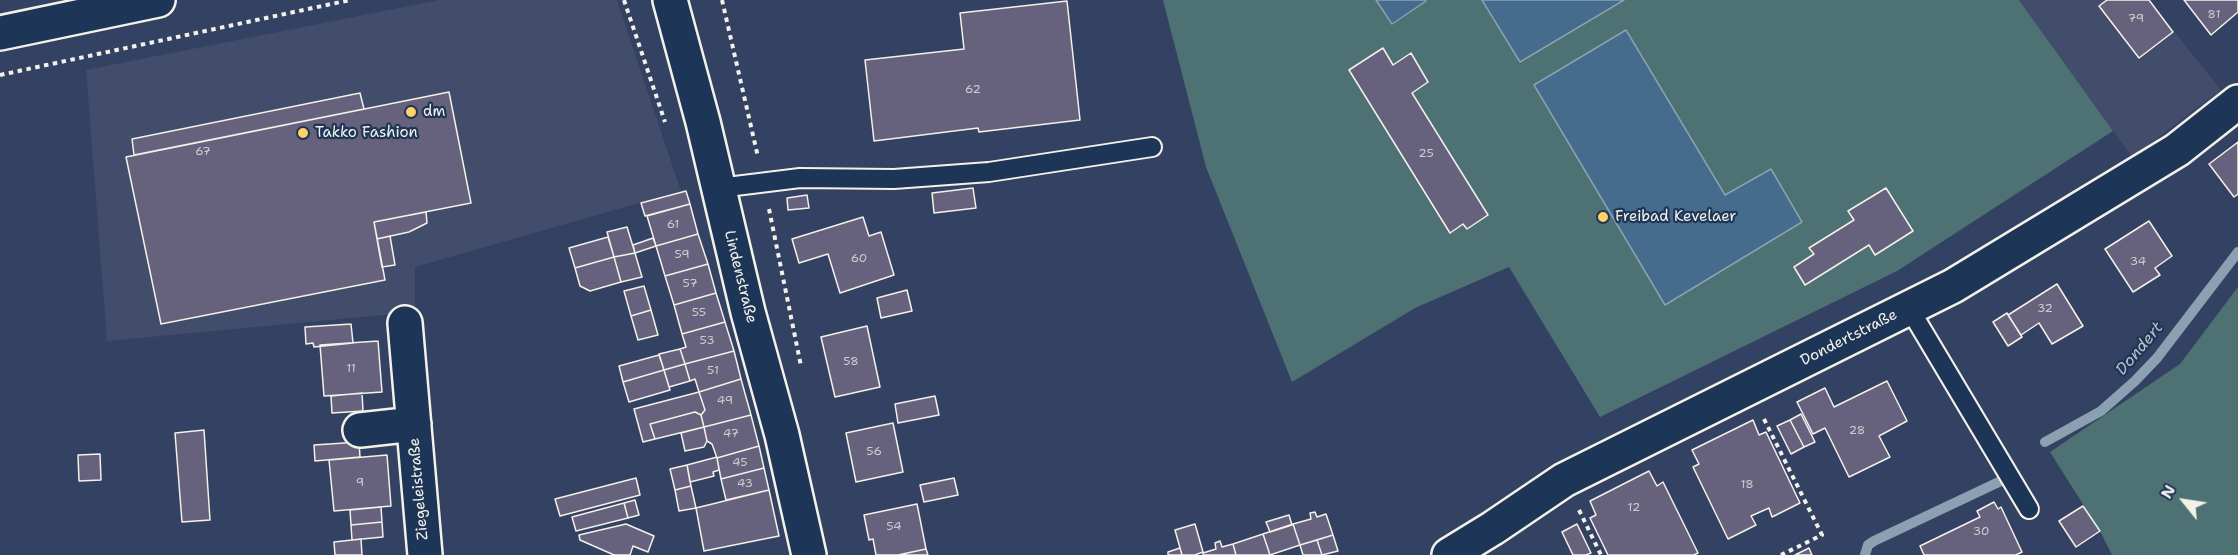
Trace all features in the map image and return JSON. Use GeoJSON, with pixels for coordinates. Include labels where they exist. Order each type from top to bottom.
{"type":"FeatureCollection","features":[{"type":"Feature","properties":{"kind":"street"},"geometry":{"type":"LineString","coordinates":[[0,33],[158,0]]}},
{"type":"Feature","properties":{"kind":"street","name":"Lindenstraße"},"geometry":{"type":"LineString","coordinates":[[669,0],[719,188],[748,312],[782,435],[809,555]]}},
{"type":"Feature","properties":{"kind":"street","name":"Dondertstraße"},"geometry":{"type":"LineString","coordinates":[[1449,555],[1564,480],[1953,286],[2177,150],[2238,102]]}},
{"type":"Feature","properties":{"kind":"street","name":"Ziegeleistraße"},"geometry":{"type":"LineString","coordinates":[[405,323],[425,555]]}},
{"type":"Feature","properties":{"kind":"street","name":"Ziegeleistraße"},"geometry":{"type":"LineString","coordinates":[[360,430],[414,424]]}},
{"type":"Feature","properties":{"kind":"lane"},"geometry":{"type":"LineString","coordinates":[[719,188],[800,178],[894,179],[988,172],[1152,147]]}},
{"type":"Feature","properties":{"kind":"lane"},"geometry":{"type":"LineString","coordinates":[[1909,308],[2029,508]]}},
{"type":"Feature","properties":{"kind":"path"},"geometry":{"type":"LineString","coordinates":[[0,75],[350,0]]}},
{"type":"Feature","properties":{"kind":"path"},"geometry":{"type":"LineString","coordinates":[[722,0],[764,182],[802,368]]}},
{"type":"Feature","properties":{"kind":"path"},"geometry":{"type":"LineString","coordinates":[[1749,388],[1822,535],[1781,555]]}},
{"type":"Feature","properties":{"kind":"path"},"geometry":{"type":"LineString","coordinates":[[1564,480],[1601,555]]}},
{"type":"Feature","properties":{"kind":"shaded area"},"geometry":{"type":"Polygon","coordinates":[[[439,0],[617,0],[681,191],[415,267],[415,312],[107,341],[86,70],[439,0]]]}},
{"type":"Feature","properties":{"kind":"shaded area"},"geometry":{"type":"Polygon","coordinates":[[[1376,0],[1425,0],[1426,1],[1392,24],[1376,0]]]}},
{"type":"Feature","properties":{"kind":"shaded area"},"geometry":{"type":"Polygon","coordinates":[[[1482,0],[1624,0],[1520,62],[1482,0]]]}},
{"type":"Feature","properties":{"kind":"shaded area"},"geometry":{"type":"Polygon","coordinates":[[[2019,0],[2149,0],[2221,90],[2132,157],[2019,0]]]}},
{"type":"Feature","properties":{"kind":"shaded area"},"geometry":{"type":"Polygon","coordinates":[[[1626,30],[1725,195],[1771,169],[1802,222],[1665,305],[1534,85],[1626,30]]]}},
{"type":"Feature","properties":{"kind":"green space","name":"Freibad Kevelaer"},"geometry":{"type":"Polygon","coordinates":[[[1163,0],[2019,0],[2113,131],[1897,271],[1600,417],[1509,267],[1415,308],[1292,382],[1206,167],[1163,0]]]}},
{"type":"Feature","properties":{"kind":"green space"},"geometry":{"type":"Polygon","coordinates":[[[2238,287],[2238,555],[2112,555],[2100,531],[2050,452],[2180,364],[2238,287]]]}},
{"type":"Feature","properties":{"kind":"building"},"geometry":{"type":"Polygon","coordinates":[[[2107,0],[2149,0],[2173,32],[2139,58],[2099,6],[2107,0]]]}},
{"type":"Feature","properties":{"kind":"building"},"geometry":{"type":"Polygon","coordinates":[[[2184,0],[2238,0],[2238,12],[2211,35],[2184,0]]]}},
{"type":"Feature","properties":{"kind":"building"},"geometry":{"type":"Polygon","coordinates":[[[1067,1],[1080,120],[979,132],[978,128],[874,141],[865,60],[964,49],[960,13],[1067,1]]]}},
{"type":"Feature","properties":{"kind":"building"},"geometry":{"type":"Polygon","coordinates":[[[1383,48],[1393,65],[1411,53],[1428,82],[1412,93],[1488,215],[1467,229],[1463,224],[1450,233],[1349,70],[1383,48]]]}},
{"type":"Feature","properties":{"kind":"building"},"geometry":{"type":"Polygon","coordinates":[[[449,92],[471,203],[374,222],[385,280],[161,324],[126,157],[449,92]]]}},
{"type":"Feature","properties":{"kind":"building"},"geometry":{"type":"Polygon","coordinates":[[[360,93],[364,109],[134,155],[132,139],[360,93]]]}},
{"type":"Feature","properties":{"kind":"building"},"geometry":{"type":"Polygon","coordinates":[[[2238,142],[2238,194],[2234,197],[2209,164],[2238,142]]]}},
{"type":"Feature","properties":{"kind":"building"},"geometry":{"type":"Polygon","coordinates":[[[973,188],[976,208],[934,213],[932,193],[973,188]]]}},
{"type":"Feature","properties":{"kind":"building"},"geometry":{"type":"Polygon","coordinates":[[[1886,188],[1913,231],[1875,255],[1869,245],[1805,285],[1794,267],[1814,254],[1809,248],[1854,220],[1848,211],[1886,188]]]}},
{"type":"Feature","properties":{"kind":"building"},"geometry":{"type":"Polygon","coordinates":[[[686,191],[690,204],[645,216],[641,203],[686,191]]]}},
{"type":"Feature","properties":{"kind":"building"},"geometry":{"type":"Polygon","coordinates":[[[807,195],[809,208],[788,210],[787,198],[807,195]]]}},
{"type":"Feature","properties":{"kind":"building"},"geometry":{"type":"Polygon","coordinates":[[[690,204],[698,234],[656,246],[647,216],[690,204]]]}},
{"type":"Feature","properties":{"kind":"building"},"geometry":{"type":"Polygon","coordinates":[[[426,212],[427,223],[409,232],[377,239],[374,222],[426,212]]]}},
{"type":"Feature","properties":{"kind":"building"},"geometry":{"type":"Polygon","coordinates":[[[863,217],[869,236],[881,232],[894,275],[840,293],[828,254],[799,263],[792,239],[863,217]]]}},
{"type":"Feature","properties":{"kind":"building"},"geometry":{"type":"Polygon","coordinates":[[[2149,221],[2172,256],[2155,268],[2160,275],[2133,292],[2105,249],[2149,221]]]}},
{"type":"Feature","properties":{"kind":"building"},"geometry":{"type":"Polygon","coordinates":[[[627,227],[635,253],[614,257],[607,232],[627,227]]]}},
{"type":"Feature","properties":{"kind":"building"},"geometry":{"type":"Polygon","coordinates":[[[698,234],[708,264],[665,276],[656,246],[698,234]]]}},
{"type":"Feature","properties":{"kind":"building"},"geometry":{"type":"Polygon","coordinates":[[[390,236],[395,265],[382,267],[377,239],[390,236]]]}},
{"type":"Feature","properties":{"kind":"building"},"geometry":{"type":"Polygon","coordinates":[[[608,237],[614,257],[575,268],[569,248],[608,237]]]}},
{"type":"Feature","properties":{"kind":"building"},"geometry":{"type":"Polygon","coordinates":[[[653,238],[656,246],[635,253],[633,245],[653,238]]]}},
{"type":"Feature","properties":{"kind":"building"},"geometry":{"type":"Polygon","coordinates":[[[635,253],[642,277],[621,282],[614,257],[635,253]]]}},
{"type":"Feature","properties":{"kind":"building"},"geometry":{"type":"Polygon","coordinates":[[[614,257],[621,282],[590,291],[580,286],[575,268],[614,257]]]}},
{"type":"Feature","properties":{"kind":"building"},"geometry":{"type":"Polygon","coordinates":[[[708,264],[716,293],[674,305],[665,276],[708,264]]]}},
{"type":"Feature","properties":{"kind":"building"},"geometry":{"type":"Polygon","coordinates":[[[2057,284],[2083,326],[2052,344],[2039,323],[2021,335],[2008,315],[2057,284]]]}},
{"type":"Feature","properties":{"kind":"building"},"geometry":{"type":"Polygon","coordinates":[[[644,286],[651,310],[631,316],[624,291],[644,286]]]}},
{"type":"Feature","properties":{"kind":"building"},"geometry":{"type":"Polygon","coordinates":[[[907,290],[912,311],[881,318],[877,298],[907,290]]]}},
{"type":"Feature","properties":{"kind":"building"},"geometry":{"type":"Polygon","coordinates":[[[716,293],[725,322],[682,334],[674,305],[716,293]]]}},
{"type":"Feature","properties":{"kind":"building"},"geometry":{"type":"Polygon","coordinates":[[[651,310],[658,335],[638,340],[631,316],[651,310]]]}},
{"type":"Feature","properties":{"kind":"building"},"geometry":{"type":"Polygon","coordinates":[[[2007,313],[2022,337],[2008,346],[1993,322],[2007,313]]]}},
{"type":"Feature","properties":{"kind":"building"},"geometry":{"type":"Polygon","coordinates":[[[725,322],[734,351],[685,364],[680,349],[686,347],[682,334],[725,322]]]}},
{"type":"Feature","properties":{"kind":"building"},"geometry":{"type":"Polygon","coordinates":[[[351,324],[353,343],[314,347],[313,343],[306,344],[305,327],[351,324]]]}},
{"type":"Feature","properties":{"kind":"building"},"geometry":{"type":"Polygon","coordinates":[[[867,326],[880,387],[835,397],[821,337],[867,326]]]}},
{"type":"Feature","properties":{"kind":"building"},"geometry":{"type":"Polygon","coordinates":[[[378,341],[382,392],[324,396],[320,345],[378,341]]]}},
{"type":"Feature","properties":{"kind":"building"},"geometry":{"type":"Polygon","coordinates":[[[680,349],[685,364],[664,370],[659,354],[680,349]]]}},
{"type":"Feature","properties":{"kind":"building"},"geometry":{"type":"Polygon","coordinates":[[[734,351],[741,379],[699,392],[695,379],[690,381],[685,364],[734,351]]]}},
{"type":"Feature","properties":{"kind":"building"},"geometry":{"type":"Polygon","coordinates":[[[659,355],[664,370],[623,382],[619,366],[659,355]]]}},
{"type":"Feature","properties":{"kind":"building"},"geometry":{"type":"Polygon","coordinates":[[[685,364],[690,381],[669,387],[664,370],[685,364]]]}},
{"type":"Feature","properties":{"kind":"building"},"geometry":{"type":"Polygon","coordinates":[[[664,370],[670,390],[629,402],[623,382],[664,370]]]}},
{"type":"Feature","properties":{"kind":"building"},"geometry":{"type":"Polygon","coordinates":[[[741,379],[751,415],[704,427],[701,415],[705,410],[699,392],[741,379]]]}},
{"type":"Feature","properties":{"kind":"building"},"geometry":{"type":"Polygon","coordinates":[[[1887,381],[1907,421],[1879,436],[1890,457],[1849,477],[1825,428],[1813,434],[1797,402],[1825,388],[1834,407],[1887,381]]]}},
{"type":"Feature","properties":{"kind":"building"},"geometry":{"type":"Polygon","coordinates":[[[699,392],[705,410],[701,415],[695,412],[650,424],[655,439],[643,442],[634,409],[699,392]]]}},
{"type":"Feature","properties":{"kind":"building"},"geometry":{"type":"Polygon","coordinates":[[[362,393],[363,411],[332,413],[331,396],[362,393]]]}},
{"type":"Feature","properties":{"kind":"building"},"geometry":{"type":"Polygon","coordinates":[[[935,396],[939,415],[898,423],[895,404],[935,396]]]}},
{"type":"Feature","properties":{"kind":"building"},"geometry":{"type":"Polygon","coordinates":[[[695,412],[701,415],[704,427],[655,439],[650,424],[695,412]]]}},
{"type":"Feature","properties":{"kind":"building"},"geometry":{"type":"Polygon","coordinates":[[[1801,414],[1815,442],[1804,447],[1790,420],[1801,414]]]}},
{"type":"Feature","properties":{"kind":"building"},"geometry":{"type":"Polygon","coordinates":[[[751,415],[759,446],[717,458],[712,444],[707,441],[704,427],[751,415]]]}},
{"type":"Feature","properties":{"kind":"building"},"geometry":{"type":"Polygon","coordinates":[[[1753,420],[1759,435],[1766,432],[1800,503],[1772,517],[1769,508],[1751,516],[1756,525],[1728,539],[1693,467],[1699,464],[1692,450],[1753,420]]]}},
{"type":"Feature","properties":{"kind":"building"},"geometry":{"type":"Polygon","coordinates":[[[1790,420],[1804,447],[1791,454],[1777,426],[1790,420]]]}},
{"type":"Feature","properties":{"kind":"building"},"geometry":{"type":"Polygon","coordinates":[[[893,423],[903,472],[856,482],[846,433],[893,423]]]}},
{"type":"Feature","properties":{"kind":"building"},"geometry":{"type":"Polygon","coordinates":[[[704,427],[707,441],[704,447],[685,451],[681,433],[704,427]]]}},
{"type":"Feature","properties":{"kind":"building"},"geometry":{"type":"Polygon","coordinates":[[[204,430],[210,520],[182,522],[175,433],[204,430]]]}},
{"type":"Feature","properties":{"kind":"building"},"geometry":{"type":"Polygon","coordinates":[[[359,442],[360,457],[315,461],[314,445],[359,442]]]}},
{"type":"Feature","properties":{"kind":"building"},"geometry":{"type":"Polygon","coordinates":[[[759,446],[764,468],[721,479],[717,458],[759,446]]]}},
{"type":"Feature","properties":{"kind":"building"},"geometry":{"type":"Polygon","coordinates":[[[100,454],[101,480],[79,481],[78,455],[100,454]]]}},
{"type":"Feature","properties":{"kind":"building"},"geometry":{"type":"Polygon","coordinates":[[[387,455],[391,506],[334,511],[329,460],[387,455]]]}},
{"type":"Feature","properties":{"kind":"building"},"geometry":{"type":"Polygon","coordinates":[[[717,457],[719,470],[713,472],[714,476],[690,482],[687,465],[717,457]]]}},
{"type":"Feature","properties":{"kind":"building"},"geometry":{"type":"Polygon","coordinates":[[[687,465],[691,486],[675,490],[670,469],[687,465]]]}},
{"type":"Feature","properties":{"kind":"building"},"geometry":{"type":"Polygon","coordinates":[[[764,468],[769,490],[726,500],[721,479],[764,468]]]}},
{"type":"Feature","properties":{"kind":"building"},"geometry":{"type":"Polygon","coordinates":[[[1649,471],[1657,486],[1663,482],[1698,553],[1694,555],[1608,555],[1590,518],[1596,515],[1590,501],[1649,471]]]}},
{"type":"Feature","properties":{"kind":"building"},"geometry":{"type":"Polygon","coordinates":[[[636,478],[640,495],[560,516],[555,499],[636,478]]]}},
{"type":"Feature","properties":{"kind":"building"},"geometry":{"type":"Polygon","coordinates":[[[954,478],[958,495],[924,502],[920,485],[954,478]]]}},
{"type":"Feature","properties":{"kind":"building"},"geometry":{"type":"Polygon","coordinates":[[[691,486],[696,508],[679,511],[675,490],[691,486]]]}},
{"type":"Feature","properties":{"kind":"building"},"geometry":{"type":"Polygon","coordinates":[[[769,490],[779,536],[704,551],[696,508],[769,490]]]}},
{"type":"Feature","properties":{"kind":"building"},"geometry":{"type":"Polygon","coordinates":[[[635,500],[639,515],[628,518],[624,503],[635,500]]]}},
{"type":"Feature","properties":{"kind":"building"},"geometry":{"type":"Polygon","coordinates":[[[1994,502],[1998,509],[2001,507],[2022,552],[2016,555],[1924,555],[1920,546],[1980,517],[1977,511],[1994,502]]]}},
{"type":"Feature","properties":{"kind":"building"},"geometry":{"type":"Polygon","coordinates":[[[624,503],[628,518],[576,531],[572,517],[624,503]]]}},
{"type":"Feature","properties":{"kind":"building"},"geometry":{"type":"Polygon","coordinates":[[[917,504],[926,549],[898,555],[876,555],[873,539],[869,540],[864,515],[917,504]]]}},
{"type":"Feature","properties":{"kind":"building"},"geometry":{"type":"Polygon","coordinates":[[[2083,506],[2100,531],[2076,547],[2059,521],[2083,506]]]}},
{"type":"Feature","properties":{"kind":"building"},"geometry":{"type":"Polygon","coordinates":[[[381,507],[382,522],[351,525],[350,510],[381,507]]]}},
{"type":"Feature","properties":{"kind":"building"},"geometry":{"type":"Polygon","coordinates":[[[1315,512],[1317,517],[1326,514],[1333,535],[1300,545],[1293,524],[1311,519],[1310,513],[1315,512]]]}},
{"type":"Feature","properties":{"kind":"building"},"geometry":{"type":"Polygon","coordinates":[[[1289,515],[1292,525],[1270,532],[1266,522],[1289,515]]]}},
{"type":"Feature","properties":{"kind":"building"},"geometry":{"type":"Polygon","coordinates":[[[382,522],[383,537],[352,540],[351,525],[382,522]]]}},
{"type":"Feature","properties":{"kind":"building"},"geometry":{"type":"Polygon","coordinates":[[[626,524],[654,536],[648,552],[633,546],[630,555],[614,555],[580,540],[579,535],[626,524]]]}},
{"type":"Feature","properties":{"kind":"building"},"geometry":{"type":"Polygon","coordinates":[[[1195,524],[1203,552],[1195,555],[1182,555],[1175,530],[1195,524]]]}},
{"type":"Feature","properties":{"kind":"building"},"geometry":{"type":"Polygon","coordinates":[[[1293,524],[1300,545],[1270,555],[1263,534],[1293,524]]]}},
{"type":"Feature","properties":{"kind":"building"},"geometry":{"type":"Polygon","coordinates":[[[1577,524],[1591,553],[1586,555],[1573,555],[1562,532],[1577,524]]]}},
{"type":"Feature","properties":{"kind":"building"},"geometry":{"type":"Polygon","coordinates":[[[1263,534],[1270,555],[1236,555],[1233,544],[1263,534]]]}},
{"type":"Feature","properties":{"kind":"building"},"geometry":{"type":"Polygon","coordinates":[[[1333,535],[1338,551],[1322,555],[1317,540],[1333,535]]]}},
{"type":"Feature","properties":{"kind":"building"},"geometry":{"type":"Polygon","coordinates":[[[361,539],[362,555],[335,555],[334,542],[361,539]]]}},
{"type":"Feature","properties":{"kind":"building"},"geometry":{"type":"Polygon","coordinates":[[[1317,540],[1322,555],[1303,555],[1300,545],[1317,540]]]}},
{"type":"Feature","properties":{"kind":"building"},"geometry":{"type":"Polygon","coordinates":[[[1220,541],[1222,547],[1233,544],[1236,555],[1203,555],[1203,553],[1216,549],[1215,543],[1220,541]]]}},
{"type":"Feature","properties":{"kind":"building"},"geometry":{"type":"Polygon","coordinates":[[[1180,548],[1182,555],[1168,555],[1168,552],[1180,548]]]}},
{"type":"Feature","properties":{"kind":"building"},"geometry":{"type":"Polygon","coordinates":[[[1809,548],[1812,555],[1795,555],[1809,548]]]}},
{"type":"Feature","properties":{"kind":"building"},"geometry":{"type":"Polygon","coordinates":[[[926,549],[928,555],[898,555],[926,549]]]}},
{"type":"Feature","properties":{"kind":"waterway","name":"Dondert"},"geometry":{"type":"LineString","coordinates":[[2045,442],[2101,411],[2135,381],[2157,358],[2238,252]]}},
{"type":"Feature","properties":{"kind":"waterway","name":"Dondert"},"geometry":{"type":"LineString","coordinates":[[1865,555],[1868,545],[1874,541],[2003,480]]}},
{"type":"Feature","properties":{"kind":"place","name":"dm"},"geometry":{"type":"Point","coordinates":[411,112]}},
{"type":"Feature","properties":{"kind":"place","name":"Takko Fashion"},"geometry":{"type":"Point","coordinates":[303,133]}},
{"type":"Feature","properties":{"kind":"place","name":"Freibad Kevelaer"},"geometry":{"type":"Point","coordinates":[1603,217]}}]}
